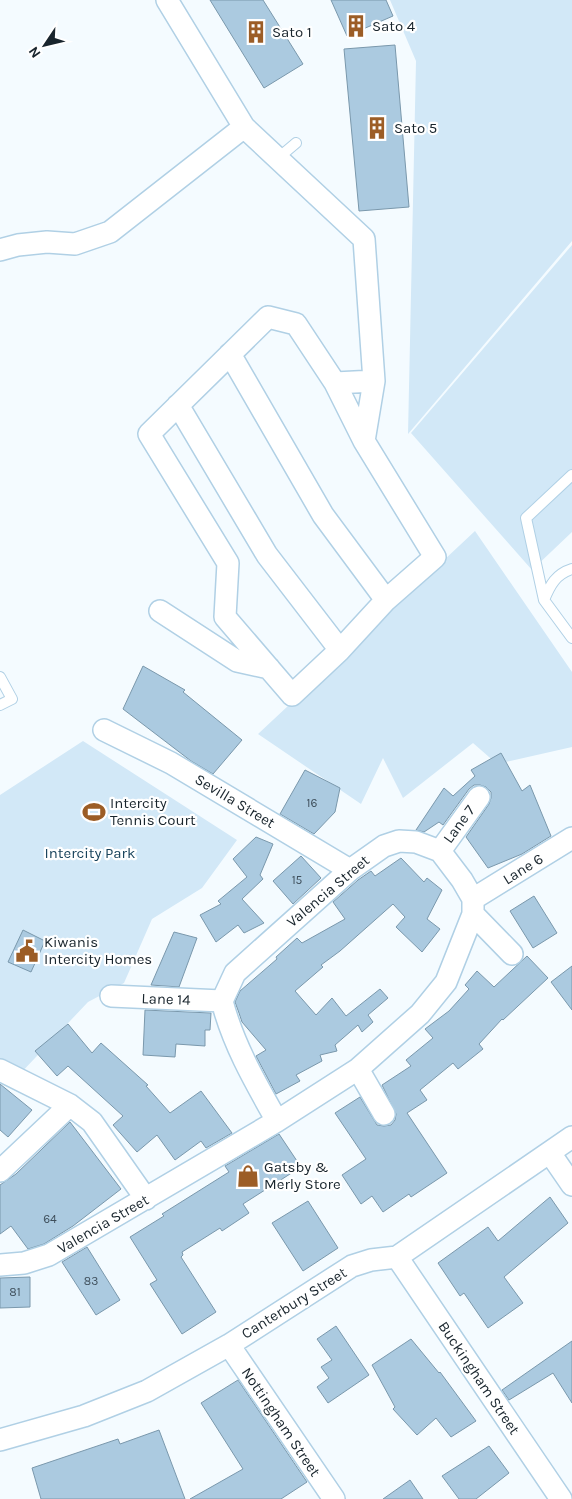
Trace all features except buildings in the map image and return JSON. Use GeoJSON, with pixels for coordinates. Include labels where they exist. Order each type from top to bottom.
{"type":"FeatureCollection","features":[{"type":"Feature","properties":{"kind":"street"},"geometry":{"type":"LineString","coordinates":[[167,0],[244,126],[364,239],[374,381],[364,441]]}},
{"type":"Feature","properties":{"kind":"street"},"geometry":{"type":"LineString","coordinates":[[0,250],[18,245],[47,242],[75,244],[110,232],[244,126]]}},
{"type":"Feature","properties":{"kind":"street"},"geometry":{"type":"LineString","coordinates":[[203,638],[225,617],[228,563],[148,434],[268,317],[296,324],[334,383],[364,441],[436,556],[386,600],[340,650],[292,695],[225,617]]}},
{"type":"Feature","properties":{"kind":"street"},"geometry":{"type":"LineString","coordinates":[[230,354],[324,515],[386,600]]}},
{"type":"Feature","properties":{"kind":"street"},"geometry":{"type":"LineString","coordinates":[[334,383],[374,381]]}},
{"type":"Feature","properties":{"kind":"street"},"geometry":{"type":"LineString","coordinates":[[178,405],[267,555],[340,650]]}},
{"type":"Feature","properties":{"kind":"street"},"geometry":{"type":"LineString","coordinates":[[160,611],[237,661],[269,668]]}},
{"type":"Feature","properties":{"kind":"street","name":"Sevilla Street"},"geometry":{"type":"LineString","coordinates":[[111,733],[171,763],[350,870]]}},
{"type":"Feature","properties":{"kind":"street","name":"Lane 7"},"geometry":{"type":"LineString","coordinates":[[440,851],[479,797]]}},
{"type":"Feature","properties":{"kind":"street","name":"Lane 6"},"geometry":{"type":"LineString","coordinates":[[473,907],[572,838]]}},
{"type":"Feature","properties":{"kind":"street","name":"Valencia Street"},"geometry":{"type":"LineString","coordinates":[[222,1001],[235,973],[350,870],[384,846],[399,841],[416,842],[440,851]]}},
{"type":"Feature","properties":{"kind":"street"},"geometry":{"type":"LineString","coordinates":[[440,851],[462,880],[473,907],[512,954]]}},
{"type":"Feature","properties":{"kind":"street","name":"Valencia Street"},"geometry":{"type":"LineString","coordinates":[[0,1265],[24,1263],[49,1255],[277,1121],[358,1069],[420,1014],[446,982],[473,907]]}},
{"type":"Feature","properties":{"kind":"street","name":"Lane 14"},"geometry":{"type":"LineString","coordinates":[[111,996],[222,1001]]}},
{"type":"Feature","properties":{"kind":"street"},"geometry":{"type":"LineString","coordinates":[[222,1001],[228,1022],[251,1075],[277,1121]]}},
{"type":"Feature","properties":{"kind":"street"},"geometry":{"type":"LineString","coordinates":[[358,1069],[384,1114]]}},
{"type":"Feature","properties":{"kind":"street"},"geometry":{"type":"LineString","coordinates":[[0,1070],[70,1105],[92,1122],[146,1199]]}},
{"type":"Feature","properties":{"kind":"street"},"geometry":{"type":"LineString","coordinates":[[0,1170],[70,1105]]}},
{"type":"Feature","properties":{"kind":"street","name":"Canterbury Street"},"geometry":{"type":"LineString","coordinates":[[0,1440],[84,1416],[147,1391],[228,1345],[352,1266],[371,1260],[397,1257],[572,1137]]}},
{"type":"Feature","properties":{"kind":"street"},"geometry":{"type":"LineString","coordinates":[[550,1153],[572,1184]]}},
{"type":"Feature","properties":{"kind":"street","name":"Buckingham Street"},"geometry":{"type":"LineString","coordinates":[[397,1257],[561,1499]]}},
{"type":"Feature","properties":{"kind":"street","name":"Nottingham Street"},"geometry":{"type":"LineString","coordinates":[[228,1345],[325,1496]]}},
{"type":"Feature","properties":{"kind":"lane"},"geometry":{"type":"LineString","coordinates":[[278,159],[296,143]]}},
{"type":"Feature","properties":{"kind":"lane"},"geometry":{"type":"LineString","coordinates":[[572,475],[526,518],[544,600],[572,638]]}},
{"type":"Feature","properties":{"kind":"lane"},"geometry":{"type":"LineString","coordinates":[[544,600],[551,583],[566,571],[572,569]]}},
{"type":"Feature","properties":{"kind":"lane"},"geometry":{"type":"LineString","coordinates":[[0,677],[12,699],[0,705]]}},
{"type":"Feature","properties":{"kind":"green space"},"geometry":{"type":"Polygon","coordinates":[[[390,0],[572,0],[572,241],[408,434],[416,61],[390,0]]]}},
{"type":"Feature","properties":{"kind":"green space"},"geometry":{"type":"Polygon","coordinates":[[[572,245],[572,532],[532,570],[411,433],[572,245]]]}},
{"type":"Feature","properties":{"kind":"green space"},"geometry":{"type":"Polygon","coordinates":[[[475,531],[572,672],[572,747],[497,764],[473,743],[403,798],[383,758],[361,804],[258,734],[475,531]]]}},
{"type":"Feature","properties":{"kind":"green space","name":"Intercity Park"},"geometry":{"type":"Polygon","coordinates":[[[83,741],[237,840],[202,888],[152,919],[124,983],[88,1002],[18,1076],[0,1067],[0,795],[83,741]]]}},
{"type":"Feature","properties":{"kind":"place","name":"Sato 4"},"geometry":{"type":"Point","coordinates":[356,26]}},
{"type":"Feature","properties":{"kind":"place","name":"Sato 1"},"geometry":{"type":"Point","coordinates":[256,32]}},
{"type":"Feature","properties":{"kind":"place","name":"Sato 5"},"geometry":{"type":"Point","coordinates":[377,128]}},
{"type":"Feature","properties":{"kind":"place","name":"Intercity Tennis Court"},"geometry":{"type":"Point","coordinates":[94,812]}},
{"type":"Feature","properties":{"kind":"place","name":"Kiwanis Intercity Homes"},"geometry":{"type":"Point","coordinates":[27,951]}},
{"type":"Feature","properties":{"kind":"place","name":"Gatsby & Merly Store"},"geometry":{"type":"Point","coordinates":[248,1176]}}]}
